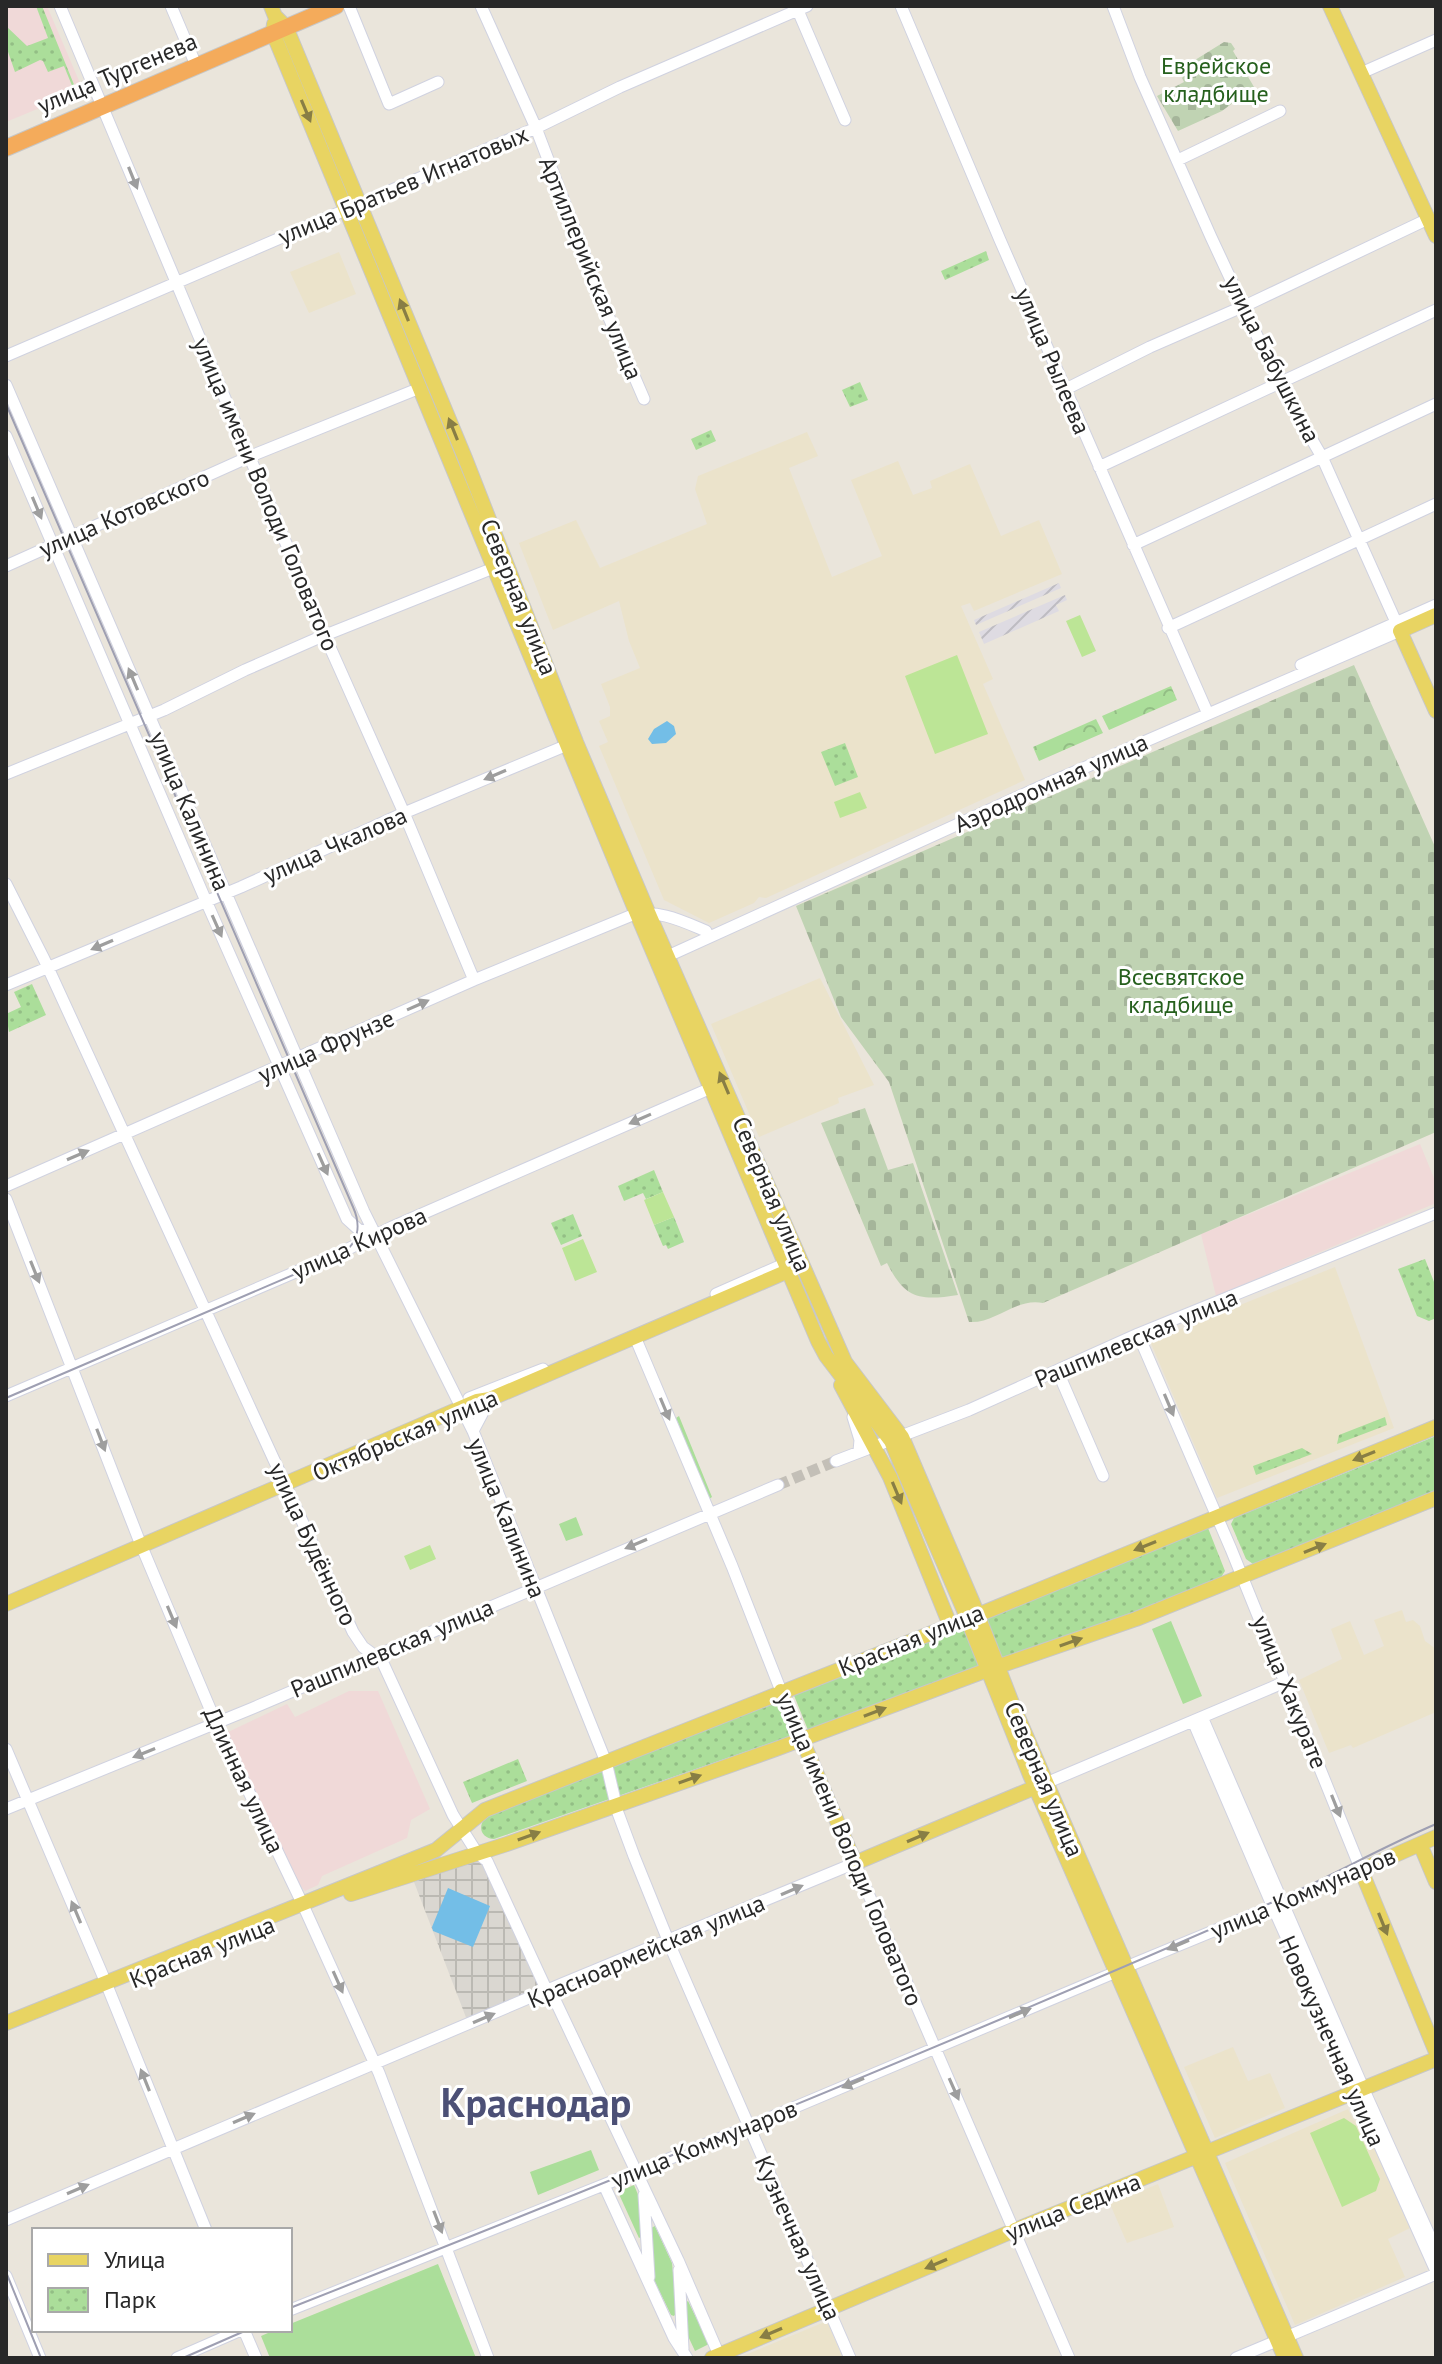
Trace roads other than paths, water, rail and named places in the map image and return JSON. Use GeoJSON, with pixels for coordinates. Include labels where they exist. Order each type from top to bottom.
{"type":"FeatureCollection","features":[{"type":"Feature","properties":{"kind":"highway","name":"улица Тургенева"},"geometry":{"type":"LineString","coordinates":[[6,148],[193,58],[316,6]]}},
{"type":"Feature","properties":{"kind":"highway","name":"улица Тургенева"},"geometry":{"type":"LineString","coordinates":[[6,139],[102,101],[276,21],[336,6]]}},
{"type":"Feature","properties":{"kind":"main road"},"geometry":{"type":"LineString","coordinates":[[1330,6],[1432,217]]}},
{"type":"Feature","properties":{"kind":"main road"},"geometry":{"type":"LineString","coordinates":[[1339,6],[1432,217],[1436,236]]}},
{"type":"Feature","properties":{"kind":"main road","name":"Северная улица"},"geometry":{"type":"LineString","coordinates":[[276,21],[642,913],[662,953],[794,1264],[818,1341],[831,1362],[896,1439]]}},
{"type":"Feature","properties":{"kind":"main road","name":"Северная улица"},"geometry":{"type":"LineString","coordinates":[[353,207],[420,388],[465,479]]}},
{"type":"Feature","properties":{"kind":"main road","name":"Аэродромная улица"},"geometry":{"type":"LineString","coordinates":[[1398,627],[1436,615]]}},
{"type":"Feature","properties":{"kind":"main road","name":"улица Бабушкина"},"geometry":{"type":"LineString","coordinates":[[1398,627],[1436,711]]}},
{"type":"Feature","properties":{"kind":"main road","name":"Северная улица"},"geometry":{"type":"LineString","coordinates":[[662,953],[711,1088],[794,1264],[845,1362],[896,1439],[1121,1970],[1283,2340],[1296,2358]]}},
{"type":"Feature","properties":{"kind":"main road","name":"Октябрьская улица"},"geometry":{"type":"LineString","coordinates":[[6,1604],[140,1542],[460,1405],[490,1399],[635,1337],[794,1264]]}},
{"type":"Feature","properties":{"kind":"main road","name":"Северная улица"},"geometry":{"type":"LineString","coordinates":[[831,1362],[847,1400],[875,1446],[950,1625]]}},
{"type":"Feature","properties":{"kind":"main road","name":"Красная улица"},"geometry":{"type":"LineString","coordinates":[[398,1873],[436,1850],[485,1810],[1436,1427]]}},
{"type":"Feature","properties":{"kind":"main road","name":"Красная улица"},"geometry":{"type":"LineString","coordinates":[[6,2030],[108,1986],[398,1873],[477,1853],[802,1740],[1136,1619],[1436,1498]]}},
{"type":"Feature","properties":{"kind":"main road","name":"улица имени Володи Головатого"},"geometry":{"type":"LineString","coordinates":[[781,1691],[855,1863]]}},
{"type":"Feature","properties":{"kind":"main road","name":"Красноармейская улица"},"geometry":{"type":"LineString","coordinates":[[855,1863],[1041,1785]]}},
{"type":"Feature","properties":{"kind":"main road","name":"улица Коммунаров"},"geometry":{"type":"LineString","coordinates":[[1361,1870],[1436,1837]]}},
{"type":"Feature","properties":{"kind":"main road"},"geometry":{"type":"LineString","coordinates":[[1420,1844],[1436,1882]]}},
{"type":"Feature","properties":{"kind":"main road","name":"улица Хакурате"},"geometry":{"type":"LineString","coordinates":[[1361,1870],[1436,2052]]}},
{"type":"Feature","properties":{"kind":"main road","name":"Красная улица"},"geometry":{"type":"LineString","coordinates":[[6,2023],[108,1986]]}},
{"type":"Feature","properties":{"kind":"main road","name":"улица Седина"},"geometry":{"type":"LineString","coordinates":[[716,2357],[1011,2232],[1436,2059]]}},
{"type":"Feature","properties":{"kind":"main road","name":"Северная улица"},"geometry":{"type":"LineString","coordinates":[[1283,2340],[1285,2358]]}},
{"type":"Feature","properties":{"kind":"street","name":"улица имени Володи Головатого"},"geometry":{"type":"LineString","coordinates":[[60,6],[325,636],[474,980]]}},
{"type":"Feature","properties":{"kind":"street"},"geometry":{"type":"LineString","coordinates":[[171,6],[193,58]]}},
{"type":"Feature","properties":{"kind":"street"},"geometry":{"type":"LineString","coordinates":[[349,6],[389,104],[438,82]]}},
{"type":"Feature","properties":{"kind":"street","name":"Артиллерийская улица"},"geometry":{"type":"LineString","coordinates":[[481,6],[536,128],[644,399]]}},
{"type":"Feature","properties":{"kind":"street","name":"улица Рылеева"},"geometry":{"type":"LineString","coordinates":[[901,6],[1168,628],[1207,711]]}},
{"type":"Feature","properties":{"kind":"street","name":"улица Бабушкина"},"geometry":{"type":"LineString","coordinates":[[1113,6],[1140,77],[1279,383],[1322,457],[1398,627]]}},
{"type":"Feature","properties":{"kind":"street","name":"улица Братьев Игнатовых"},"geometry":{"type":"LineString","coordinates":[[6,356],[536,128],[620,87],[801,7],[845,120]]}},
{"type":"Feature","properties":{"kind":"street"},"geometry":{"type":"LineString","coordinates":[[1368,70],[1436,40]]}},
{"type":"Feature","properties":{"kind":"street"},"geometry":{"type":"LineString","coordinates":[[1178,160],[1280,111]]}},
{"type":"Feature","properties":{"kind":"street"},"geometry":{"type":"LineString","coordinates":[[1066,389],[1432,217]]}},
{"type":"Feature","properties":{"kind":"street"},"geometry":{"type":"LineString","coordinates":[[1099,467],[1436,310]]}},
{"type":"Feature","properties":{"kind":"street","name":"улица Калинина"},"geometry":{"type":"LineString","coordinates":[[6,385],[297,1059],[376,1235],[473,1431],[606,1762]]}},
{"type":"Feature","properties":{"kind":"street","name":"улица Котовского"},"geometry":{"type":"LineString","coordinates":[[6,566],[251,456],[420,388]]}},
{"type":"Feature","properties":{"kind":"street"},"geometry":{"type":"LineString","coordinates":[[1133,545],[1436,404]]}},
{"type":"Feature","properties":{"kind":"street","name":"улица Калинина"},"geometry":{"type":"LineString","coordinates":[[6,436],[347,1219]]}},
{"type":"Feature","properties":{"kind":"street"},"geometry":{"type":"LineString","coordinates":[[1168,628],[1436,504]]}},
{"type":"Feature","properties":{"kind":"street"},"geometry":{"type":"LineString","coordinates":[[6,774],[149,716],[325,636],[499,565]]}},
{"type":"Feature","properties":{"kind":"street","name":"Аэродромная улица"},"geometry":{"type":"LineString","coordinates":[[662,953],[1398,627],[1436,605]]}},
{"type":"Feature","properties":{"kind":"street","name":"Аэродромная улица"},"geometry":{"type":"LineString","coordinates":[[662,953],[1040,780],[1207,711]]}},
{"type":"Feature","properties":{"kind":"street","name":"улица Чкалова"},"geometry":{"type":"LineString","coordinates":[[6,985],[572,744]]}},
{"type":"Feature","properties":{"kind":"street","name":"улица Будённого"},"geometry":{"type":"LineString","coordinates":[[6,884],[48,968],[353,1632],[363,1647],[382,1661],[461,1828],[477,1853],[487,1861],[547,1991],[555,2000],[644,2186],[678,2260],[716,2357]]}},
{"type":"Feature","properties":{"kind":"street"},"geometry":{"type":"LineString","coordinates":[[642,913],[667,915],[706,931]]}},
{"type":"Feature","properties":{"kind":"street","name":"улица Фрунзе"},"geometry":{"type":"LineString","coordinates":[[6,1186],[474,980],[642,913]]}},
{"type":"Feature","properties":{"kind":"street","name":"улица Кирова"},"geometry":{"type":"LineString","coordinates":[[6,1396],[340,1253],[711,1088]]}},
{"type":"Feature","properties":{"kind":"street","name":"Длинная улица"},"geometry":{"type":"LineString","coordinates":[[6,1199],[140,1542],[216,1723],[374,2064],[448,2248],[488,2358]]}},
{"type":"Feature","properties":{"kind":"street","name":"Рашпилевская улица"},"geometry":{"type":"LineString","coordinates":[[836,1461],[896,1439],[1058,1372],[1138,1334],[1436,1213]]}},
{"type":"Feature","properties":{"kind":"street"},"geometry":{"type":"LineString","coordinates":[[347,1219],[358,1229],[376,1235]]}},
{"type":"Feature","properties":{"kind":"street"},"geometry":{"type":"LineString","coordinates":[[340,1253],[349,1244],[347,1219]]}},
{"type":"Feature","properties":{"kind":"street","name":"Октябрьская улица"},"geometry":{"type":"LineString","coordinates":[[460,1405],[794,1264]]}},
{"type":"Feature","properties":{"kind":"street","name":"улица Хакурате"},"geometry":{"type":"LineString","coordinates":[[1138,1334],[1243,1578],[1361,1870]]}},
{"type":"Feature","properties":{"kind":"street","name":"улица имени Володи Головатого"},"geometry":{"type":"LineString","coordinates":[[635,1337],[781,1691]]}},
{"type":"Feature","properties":{"kind":"street"},"geometry":{"type":"LineString","coordinates":[[1058,1372],[1103,1476]]}},
{"type":"Feature","properties":{"kind":"street"},"geometry":{"type":"LineString","coordinates":[[473,1431],[490,1399]]}},
{"type":"Feature","properties":{"kind":"street","name":"Северная улица"},"geometry":{"type":"LineString","coordinates":[[847,1400],[860,1437],[859,1451]]}},
{"type":"Feature","properties":{"kind":"street","name":"Рашпилевская улица"},"geometry":{"type":"LineString","coordinates":[[6,1809],[778,1485]]}},
{"type":"Feature","properties":{"kind":"street","name":"Октябрьская улица"},"geometry":{"type":"LineString","coordinates":[[6,1597],[140,1542]]}},
{"type":"Feature","properties":{"kind":"street","name":"Красноармейская улица"},"geometry":{"type":"LineString","coordinates":[[1041,1785],[1285,1682]]}},
{"type":"Feature","properties":{"kind":"street","name":"Новокузнечная улица"},"geometry":{"type":"LineString","coordinates":[[1198,1719],[1436,2273]]}},
{"type":"Feature","properties":{"kind":"street"},"geometry":{"type":"LineString","coordinates":[[6,1749],[108,1986],[205,2228]]}},
{"type":"Feature","properties":{"kind":"street","name":"Кузнечная улица"},"geometry":{"type":"LineString","coordinates":[[606,1762],[634,1856],[668,1940],[850,2358]]}},
{"type":"Feature","properties":{"kind":"street","name":"улица имени Володи Головатого"},"geometry":{"type":"LineString","coordinates":[[855,1863],[1011,2232],[1069,2358]]}},
{"type":"Feature","properties":{"kind":"street","name":"Красноармейская улица"},"geometry":{"type":"LineString","coordinates":[[6,2220],[855,1863]]}},
{"type":"Feature","properties":{"kind":"street","name":"улица Коммунаров"},"geometry":{"type":"LineString","coordinates":[[292,2309],[749,2126],[1361,1870]]}},
{"type":"Feature","properties":{"kind":"street","name":"Новокузнечная улица"},"geometry":{"type":"LineString","coordinates":[[1359,2091],[1436,2250]]}},
{"type":"Feature","properties":{"kind":"street","name":"улица Будённого"},"geometry":{"type":"LineString","coordinates":[[604,2185],[674,2338],[686,2354]]}},
{"type":"Feature","properties":{"kind":"street","name":"улица Будённого"},"geometry":{"type":"LineString","coordinates":[[644,2186],[650,2288]]}},
{"type":"Feature","properties":{"kind":"street"},"geometry":{"type":"LineString","coordinates":[[628,2241],[639,2243],[646,2238]]}},
{"type":"Feature","properties":{"kind":"street","name":"улица Будённого"},"geometry":{"type":"LineString","coordinates":[[678,2260],[686,2354]]}},
{"type":"Feature","properties":{"kind":"street"},"geometry":{"type":"LineString","coordinates":[[1236,2358],[1436,2273]]}},
{"type":"Feature","properties":{"kind":"street"},"geometry":{"type":"LineString","coordinates":[[6,2276],[40,2358]]}},
{"type":"Feature","properties":{"kind":"street"},"geometry":{"type":"LineString","coordinates":[[177,2358],[237,2332]]}},
{"type":"Feature","properties":{"kind":"street"},"geometry":{"type":"LineString","coordinates":[[243,2332],[256,2358]]}},
{"type":"Feature","properties":{"kind":"water"},"geometry":{"type":"Polygon","coordinates":[[[667,721],[674,726],[676,734],[666,743],[652,744],[648,739],[654,729],[667,721]]]}},
{"type":"Feature","properties":{"kind":"water"},"geometry":{"type":"Polygon","coordinates":[[[448,1888],[490,1906],[473,1947],[433,1931],[448,1888]]]}},
{"type":"Feature","properties":{"kind":"tunnel"},"geometry":{"type":"LineString","coordinates":[[778,1485],[836,1461]]}},
{"type":"Feature","properties":{"kind":"tram line"},"geometry":{"type":"LineString","coordinates":[[6,404],[353,1207],[358,1227],[355,1239],[342,1254],[6,1398]]}},
{"type":"Feature","properties":{"kind":"tram line"},"geometry":{"type":"LineString","coordinates":[[292,2307],[906,2059],[1273,1902],[1436,1824]]}},
{"type":"Feature","properties":{"kind":"tram line"},"geometry":{"type":"LineString","coordinates":[[6,2272],[41,2358]]}},
{"type":"Feature","properties":{"kind":"tram line"},"geometry":{"type":"LineString","coordinates":[[183,2358],[242,2332]]}},
{"type":"Feature","properties":{"kind":"district","name":"Краснодар"},"geometry":{"type":"Point","coordinates":[536,2102]}},
{"type":"Feature","properties":{"kind":"park label","name":"Еврейское кладбище"},"geometry":{"type":"Point","coordinates":[1216,79]}},
{"type":"Feature","properties":{"kind":"park label","name":"Всесвятское кладбище"},"geometry":{"type":"Point","coordinates":[1181,990]}}]}
